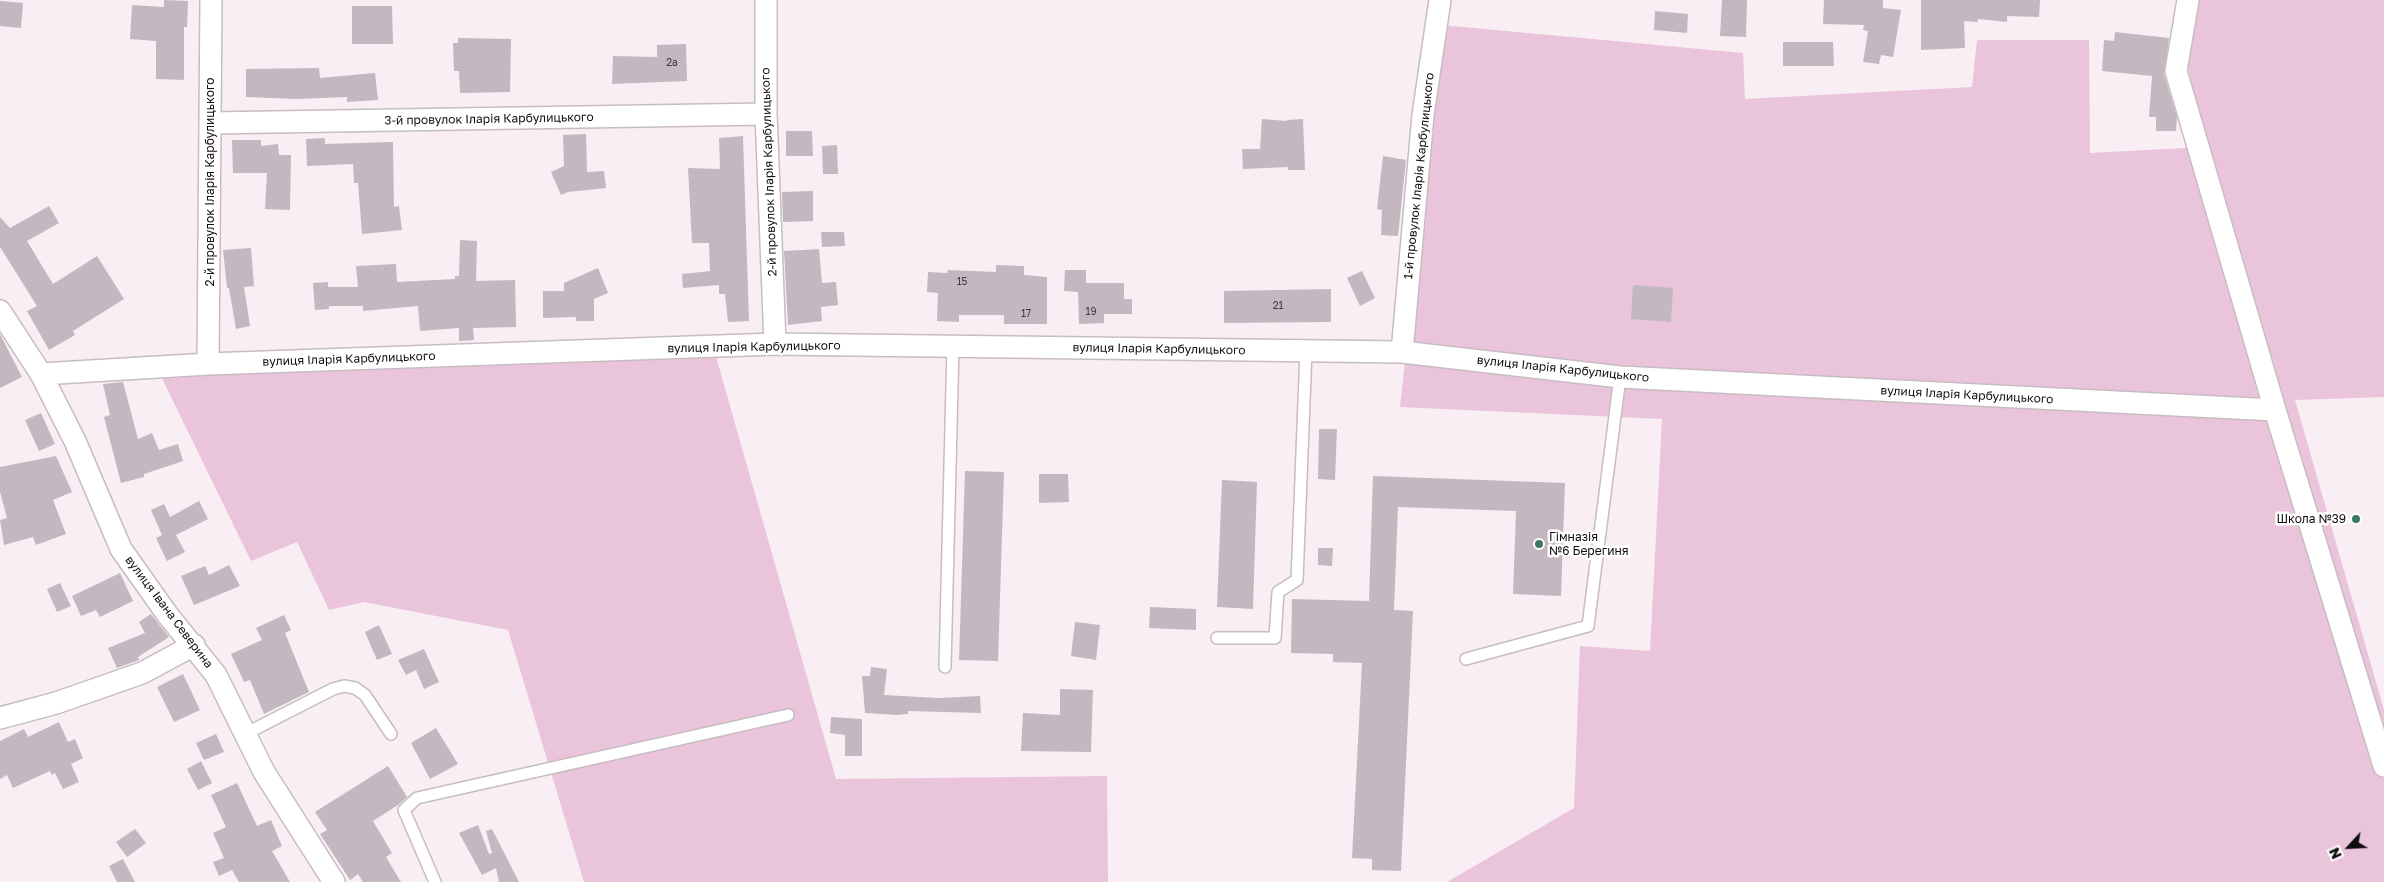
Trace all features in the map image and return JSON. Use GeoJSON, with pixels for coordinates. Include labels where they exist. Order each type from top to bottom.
{"type":"FeatureCollection","features":[{"type":"Feature","properties":{"kind":"street","name":"2-й провулок Іларія Карбулицького"},"geometry":{"type":"LineString","coordinates":[[208,364],[211,0]]}},
{"type":"Feature","properties":{"kind":"street","name":"2-й провулок Іларія Карбулицького"},"geometry":{"type":"LineString","coordinates":[[766,0],[766,114],[775,344]]}},
{"type":"Feature","properties":{"kind":"street","name":"1-й провулок Іларія Карбулицького"},"geometry":{"type":"LineString","coordinates":[[1402,352],[1423,115],[1440,0]]}},
{"type":"Feature","properties":{"kind":"street"},"geometry":{"type":"LineString","coordinates":[[2188,0],[2176,71],[2275,410],[2384,766]]}},
{"type":"Feature","properties":{"kind":"street","name":"3-й провулок Іларія Карбулицького"},"geometry":{"type":"LineString","coordinates":[[211,124],[766,114]]}},
{"type":"Feature","properties":{"kind":"street","name":"вулиця Івана Северина"},"geometry":{"type":"LineString","coordinates":[[0,311],[41,374],[75,440],[121,549],[167,614],[194,645],[216,675],[247,733],[269,780],[334,882]]}},
{"type":"Feature","properties":{"kind":"street","name":"вулиця Іларія Карбулицького"},"geometry":{"type":"LineString","coordinates":[[41,374],[208,364],[775,344],[1402,352],[1620,377],[2275,410]]}},
{"type":"Feature","properties":{"kind":"street"},"geometry":{"type":"LineString","coordinates":[[0,718],[56,703],[142,673],[194,645]]}},
{"type":"Feature","properties":{"kind":"lane"},"geometry":{"type":"LineString","coordinates":[[945,667],[953,346]]}},
{"type":"Feature","properties":{"kind":"lane"},"geometry":{"type":"LineString","coordinates":[[1216,638],[1275,638],[1278,592],[1297,580],[1306,351]]}},
{"type":"Feature","properties":{"kind":"lane"},"geometry":{"type":"LineString","coordinates":[[1466,659],[1588,626],[1620,377]]}},
{"type":"Feature","properties":{"kind":"lane"},"geometry":{"type":"LineString","coordinates":[[247,733],[333,689],[344,686],[355,688],[365,695],[391,734]]}},
{"type":"Feature","properties":{"kind":"lane"},"geometry":{"type":"LineString","coordinates":[[435,882],[404,810],[417,798],[788,715]]}},
{"type":"Feature","properties":{"kind":"shaded area"},"geometry":{"type":"Polygon","coordinates":[[[2196,0],[2384,0],[2384,397],[2295,400],[2384,710],[2384,882],[1447,882],[1574,808],[1580,646],[1650,651],[1662,419],[1400,407],[1442,25],[1743,53],[1745,99],[1972,87],[1977,40],[2089,40],[2090,153],[2204,147],[2187,61],[2196,0]]]}},
{"type":"Feature","properties":{"kind":"shaded area"},"geometry":{"type":"Polygon","coordinates":[[[711,339],[836,779],[1107,776],[1108,882],[584,882],[508,630],[364,602],[329,610],[297,542],[251,561],[154,362],[711,339]]]}},
{"type":"Feature","properties":{"kind":"building"},"geometry":{"type":"Polygon","coordinates":[[[164,0],[188,1],[187,27],[184,27],[184,80],[156,79],[156,41],[130,39],[132,5],[164,7],[164,0]]]}},
{"type":"Feature","properties":{"kind":"building"},"geometry":{"type":"Polygon","coordinates":[[[1722,0],[1747,0],[1746,37],[1720,36],[1722,0]]]}},
{"type":"Feature","properties":{"kind":"building"},"geometry":{"type":"Polygon","coordinates":[[[1824,0],[1883,0],[1883,8],[1901,10],[1893,57],[1881,55],[1879,64],[1863,62],[1868,31],[1863,30],[1864,25],[1823,24],[1824,0]]]}},
{"type":"Feature","properties":{"kind":"building"},"geometry":{"type":"Polygon","coordinates":[[[1921,0],[2040,0],[2039,17],[2007,16],[2007,22],[1978,19],[1978,22],[1964,21],[1965,48],[1921,50],[1921,0]]]}},
{"type":"Feature","properties":{"kind":"building"},"geometry":{"type":"Polygon","coordinates":[[[0,1],[23,3],[21,28],[0,26],[0,1]]]}},
{"type":"Feature","properties":{"kind":"building"},"geometry":{"type":"Polygon","coordinates":[[[352,6],[392,6],[393,44],[352,44],[352,6]]]}},
{"type":"Feature","properties":{"kind":"building"},"geometry":{"type":"Polygon","coordinates":[[[1655,11],[1688,14],[1687,33],[1654,30],[1655,11]]]}},
{"type":"Feature","properties":{"kind":"building"},"geometry":{"type":"Polygon","coordinates":[[[2115,32],[2169,38],[2164,74],[2177,117],[2176,131],[2156,131],[2156,117],[2149,117],[2152,76],[2102,71],[2104,40],[2114,41],[2115,32]]]}},
{"type":"Feature","properties":{"kind":"building"},"geometry":{"type":"Polygon","coordinates":[[[458,38],[511,39],[510,92],[460,93],[459,71],[454,71],[453,43],[458,43],[458,38]]]}},
{"type":"Feature","properties":{"kind":"building"},"geometry":{"type":"Polygon","coordinates":[[[1783,42],[1833,42],[1834,66],[1783,66],[1783,42]]]}},
{"type":"Feature","properties":{"kind":"building"},"geometry":{"type":"Polygon","coordinates":[[[686,44],[687,81],[612,84],[613,56],[657,57],[657,45],[686,44]]]}},
{"type":"Feature","properties":{"kind":"building"},"geometry":{"type":"Polygon","coordinates":[[[319,68],[320,78],[375,73],[378,100],[347,102],[347,97],[297,99],[246,97],[246,69],[319,68]]]}},
{"type":"Feature","properties":{"kind":"building"},"geometry":{"type":"Polygon","coordinates":[[[1262,119],[1287,121],[1303,119],[1305,170],[1288,170],[1288,167],[1243,169],[1242,149],[1260,149],[1262,119]]]}},
{"type":"Feature","properties":{"kind":"building"},"geometry":{"type":"Polygon","coordinates":[[[786,131],[812,131],[813,156],[786,156],[786,131]]]}},
{"type":"Feature","properties":{"kind":"building"},"geometry":{"type":"Polygon","coordinates":[[[586,134],[587,172],[604,171],[606,188],[568,192],[561,195],[551,172],[564,166],[563,135],[586,134]]]}},
{"type":"Feature","properties":{"kind":"building"},"geometry":{"type":"Polygon","coordinates":[[[743,136],[749,321],[728,322],[725,294],[719,294],[719,285],[683,288],[682,274],[710,271],[709,243],[692,243],[688,168],[720,169],[719,138],[743,136]]]}},
{"type":"Feature","properties":{"kind":"building"},"geometry":{"type":"Polygon","coordinates":[[[325,138],[325,144],[393,142],[394,207],[399,206],[402,230],[362,234],[358,183],[354,183],[353,164],[307,166],[306,139],[325,138]]]}},
{"type":"Feature","properties":{"kind":"building"},"geometry":{"type":"Polygon","coordinates":[[[232,140],[261,140],[261,146],[278,144],[279,155],[291,155],[290,210],[265,209],[267,173],[233,173],[232,140]]]}},
{"type":"Feature","properties":{"kind":"building"},"geometry":{"type":"Polygon","coordinates":[[[837,145],[838,174],[823,174],[822,146],[837,145]]]}},
{"type":"Feature","properties":{"kind":"building"},"geometry":{"type":"Polygon","coordinates":[[[1383,156],[1406,160],[1398,236],[1381,235],[1382,210],[1377,209],[1383,156]]]}},
{"type":"Feature","properties":{"kind":"building"},"geometry":{"type":"Polygon","coordinates":[[[813,191],[813,221],[783,222],[782,192],[813,191]]]}},
{"type":"Feature","properties":{"kind":"building"},"geometry":{"type":"Polygon","coordinates":[[[49,206],[59,223],[27,241],[53,284],[97,256],[124,299],[73,331],[75,335],[49,350],[27,311],[37,306],[0,247],[0,217],[10,228],[49,206]]]}},
{"type":"Feature","properties":{"kind":"building"},"geometry":{"type":"Polygon","coordinates":[[[821,232],[844,232],[845,246],[822,247],[821,232]]]}},
{"type":"Feature","properties":{"kind":"building"},"geometry":{"type":"Polygon","coordinates":[[[460,240],[477,241],[476,281],[515,280],[516,327],[473,328],[474,340],[459,341],[459,328],[420,331],[418,306],[363,311],[363,306],[329,306],[329,309],[315,310],[313,283],[328,282],[328,287],[358,287],[356,266],[396,264],[397,282],[455,279],[455,276],[459,276],[460,240]]]}},
{"type":"Feature","properties":{"kind":"building"},"geometry":{"type":"Polygon","coordinates":[[[251,248],[254,286],[244,287],[250,326],[236,329],[229,288],[227,288],[223,250],[251,248]]]}},
{"type":"Feature","properties":{"kind":"building"},"geometry":{"type":"Polygon","coordinates":[[[819,249],[822,283],[836,282],[838,305],[821,307],[822,321],[788,325],[784,251],[819,249]]]}},
{"type":"Feature","properties":{"kind":"building"},"geometry":{"type":"Polygon","coordinates":[[[996,265],[1024,266],[1024,275],[1047,277],[1047,324],[1004,324],[1004,315],[959,315],[959,322],[937,321],[938,293],[927,292],[928,272],[947,273],[948,270],[996,272],[996,265]]]}},
{"type":"Feature","properties":{"kind":"building"},"geometry":{"type":"Polygon","coordinates":[[[598,268],[608,293],[594,299],[594,321],[576,321],[576,317],[543,318],[543,291],[564,291],[564,283],[598,268]]]}},
{"type":"Feature","properties":{"kind":"building"},"geometry":{"type":"Polygon","coordinates":[[[1065,270],[1086,270],[1086,283],[1124,283],[1124,299],[1132,299],[1132,314],[1104,314],[1104,323],[1079,324],[1078,292],[1064,291],[1065,270]]]}},
{"type":"Feature","properties":{"kind":"building"},"geometry":{"type":"Polygon","coordinates":[[[1362,271],[1375,298],[1360,306],[1347,278],[1362,271]]]}},
{"type":"Feature","properties":{"kind":"building"},"geometry":{"type":"Polygon","coordinates":[[[1633,285],[1673,288],[1671,322],[1631,319],[1633,285]]]}},
{"type":"Feature","properties":{"kind":"building"},"geometry":{"type":"Polygon","coordinates":[[[1331,289],[1331,322],[1224,323],[1224,291],[1331,289]]]}},
{"type":"Feature","properties":{"kind":"building"},"geometry":{"type":"Polygon","coordinates":[[[0,334],[22,377],[0,388],[0,334]]]}},
{"type":"Feature","properties":{"kind":"building"},"geometry":{"type":"Polygon","coordinates":[[[123,382],[138,439],[152,433],[159,450],[178,444],[183,461],[144,474],[144,477],[121,483],[104,417],[110,415],[103,384],[123,382]]]}},
{"type":"Feature","properties":{"kind":"building"},"geometry":{"type":"Polygon","coordinates":[[[41,413],[55,444],[39,451],[25,420],[41,413]]]}},
{"type":"Feature","properties":{"kind":"building"},"geometry":{"type":"Polygon","coordinates":[[[1319,429],[1337,429],[1335,480],[1318,479],[1319,429]]]}},
{"type":"Feature","properties":{"kind":"building"},"geometry":{"type":"Polygon","coordinates":[[[56,456],[72,492],[53,500],[66,534],[36,545],[33,537],[4,545],[0,520],[7,518],[0,492],[0,467],[56,456]]]}},
{"type":"Feature","properties":{"kind":"building"},"geometry":{"type":"Polygon","coordinates":[[[965,471],[1004,472],[998,661],[959,660],[965,471]]]}},
{"type":"Feature","properties":{"kind":"building"},"geometry":{"type":"Polygon","coordinates":[[[1039,474],[1068,474],[1069,502],[1039,503],[1039,474]]]}},
{"type":"Feature","properties":{"kind":"building"},"geometry":{"type":"Polygon","coordinates":[[[1373,476],[1565,483],[1561,596],[1513,594],[1516,511],[1398,507],[1394,610],[1413,611],[1401,871],[1372,870],[1372,859],[1352,858],[1362,663],[1333,662],[1333,654],[1291,653],[1292,599],[1369,601],[1373,476]]]}},
{"type":"Feature","properties":{"kind":"building"},"geometry":{"type":"Polygon","coordinates":[[[1222,480],[1257,482],[1253,609],[1217,607],[1222,480]]]}},
{"type":"Feature","properties":{"kind":"building"},"geometry":{"type":"Polygon","coordinates":[[[199,501],[208,519],[176,535],[185,552],[167,561],[156,538],[162,535],[151,510],[164,504],[170,517],[199,501]]]}},
{"type":"Feature","properties":{"kind":"building"},"geometry":{"type":"Polygon","coordinates":[[[1318,548],[1333,548],[1332,566],[1318,565],[1318,548]]]}},
{"type":"Feature","properties":{"kind":"building"},"geometry":{"type":"Polygon","coordinates":[[[229,565],[240,586],[194,605],[181,576],[205,566],[209,575],[229,565]]]}},
{"type":"Feature","properties":{"kind":"building"},"geometry":{"type":"Polygon","coordinates":[[[120,573],[133,601],[100,617],[96,610],[81,616],[72,596],[120,573]]]}},
{"type":"Feature","properties":{"kind":"building"},"geometry":{"type":"Polygon","coordinates":[[[60,583],[71,606],[57,612],[47,589],[60,583]]]}},
{"type":"Feature","properties":{"kind":"building"},"geometry":{"type":"Polygon","coordinates":[[[1150,607],[1196,609],[1196,630],[1149,628],[1150,607]]]}},
{"type":"Feature","properties":{"kind":"building"},"geometry":{"type":"Polygon","coordinates":[[[151,614],[169,637],[138,657],[139,660],[117,668],[108,648],[145,633],[139,622],[151,614]]]}},
{"type":"Feature","properties":{"kind":"building"},"geometry":{"type":"Polygon","coordinates":[[[284,615],[291,630],[285,633],[309,692],[264,714],[250,680],[244,682],[231,654],[262,640],[256,628],[284,615]]]}},
{"type":"Feature","properties":{"kind":"building"},"geometry":{"type":"Polygon","coordinates":[[[1075,622],[1100,625],[1096,660],[1071,656],[1075,622]]]}},
{"type":"Feature","properties":{"kind":"building"},"geometry":{"type":"Polygon","coordinates":[[[379,625],[392,654],[377,660],[365,632],[379,625]]]}},
{"type":"Feature","properties":{"kind":"building"},"geometry":{"type":"Polygon","coordinates":[[[424,649],[439,682],[424,689],[416,670],[406,675],[398,660],[424,649]]]}},
{"type":"Feature","properties":{"kind":"building"},"geometry":{"type":"Polygon","coordinates":[[[871,667],[887,669],[884,695],[938,698],[980,696],[981,713],[908,711],[908,714],[897,715],[865,713],[862,676],[870,676],[871,667]]]}},
{"type":"Feature","properties":{"kind":"building"},"geometry":{"type":"Polygon","coordinates":[[[183,674],[200,710],[174,722],[157,687],[183,674]]]}},
{"type":"Feature","properties":{"kind":"building"},"geometry":{"type":"Polygon","coordinates":[[[1060,689],[1093,690],[1091,752],[1021,751],[1023,713],[1060,715],[1060,689]]]}},
{"type":"Feature","properties":{"kind":"building"},"geometry":{"type":"Polygon","coordinates":[[[831,717],[862,719],[862,756],[845,756],[845,735],[830,733],[831,717]]]}},
{"type":"Feature","properties":{"kind":"building"},"geometry":{"type":"Polygon","coordinates":[[[59,722],[68,742],[75,739],[83,758],[71,764],[79,782],[63,789],[55,773],[52,775],[50,771],[13,788],[7,775],[0,779],[0,741],[24,729],[28,737],[59,722]]]}},
{"type":"Feature","properties":{"kind":"building"},"geometry":{"type":"Polygon","coordinates":[[[436,728],[458,764],[430,779],[411,743],[436,728]]]}},
{"type":"Feature","properties":{"kind":"building"},"geometry":{"type":"Polygon","coordinates":[[[216,734],[224,752],[204,760],[196,743],[216,734]]]}},
{"type":"Feature","properties":{"kind":"building"},"geometry":{"type":"Polygon","coordinates":[[[201,761],[212,783],[198,790],[187,769],[201,761]]]}},
{"type":"Feature","properties":{"kind":"building"},"geometry":{"type":"Polygon","coordinates":[[[388,766],[407,797],[373,821],[392,853],[386,857],[401,882],[363,882],[358,874],[350,880],[320,834],[327,830],[315,812],[388,766]]]}},
{"type":"Feature","properties":{"kind":"building"},"geometry":{"type":"Polygon","coordinates":[[[237,783],[257,826],[271,820],[282,846],[272,851],[290,882],[239,882],[232,870],[219,876],[213,862],[224,858],[213,833],[226,827],[211,795],[237,783]]]}},
{"type":"Feature","properties":{"kind":"building"},"geometry":{"type":"Polygon","coordinates":[[[478,825],[489,854],[492,853],[486,831],[492,829],[519,882],[499,882],[496,868],[482,875],[459,833],[478,825]]]}},
{"type":"Feature","properties":{"kind":"building"},"geometry":{"type":"Polygon","coordinates":[[[135,829],[146,843],[127,857],[116,842],[135,829]]]}},
{"type":"Feature","properties":{"kind":"building"},"geometry":{"type":"Polygon","coordinates":[[[123,859],[135,882],[117,882],[109,866],[123,859]]]}},
{"type":"Feature","properties":{"kind":"place","name":"Школа №39"},"geometry":{"type":"Point","coordinates":[2356,519]}},
{"type":"Feature","properties":{"kind":"place","name":"Гімназія №6 Берегиня"},"geometry":{"type":"Point","coordinates":[1539,544]}}]}
